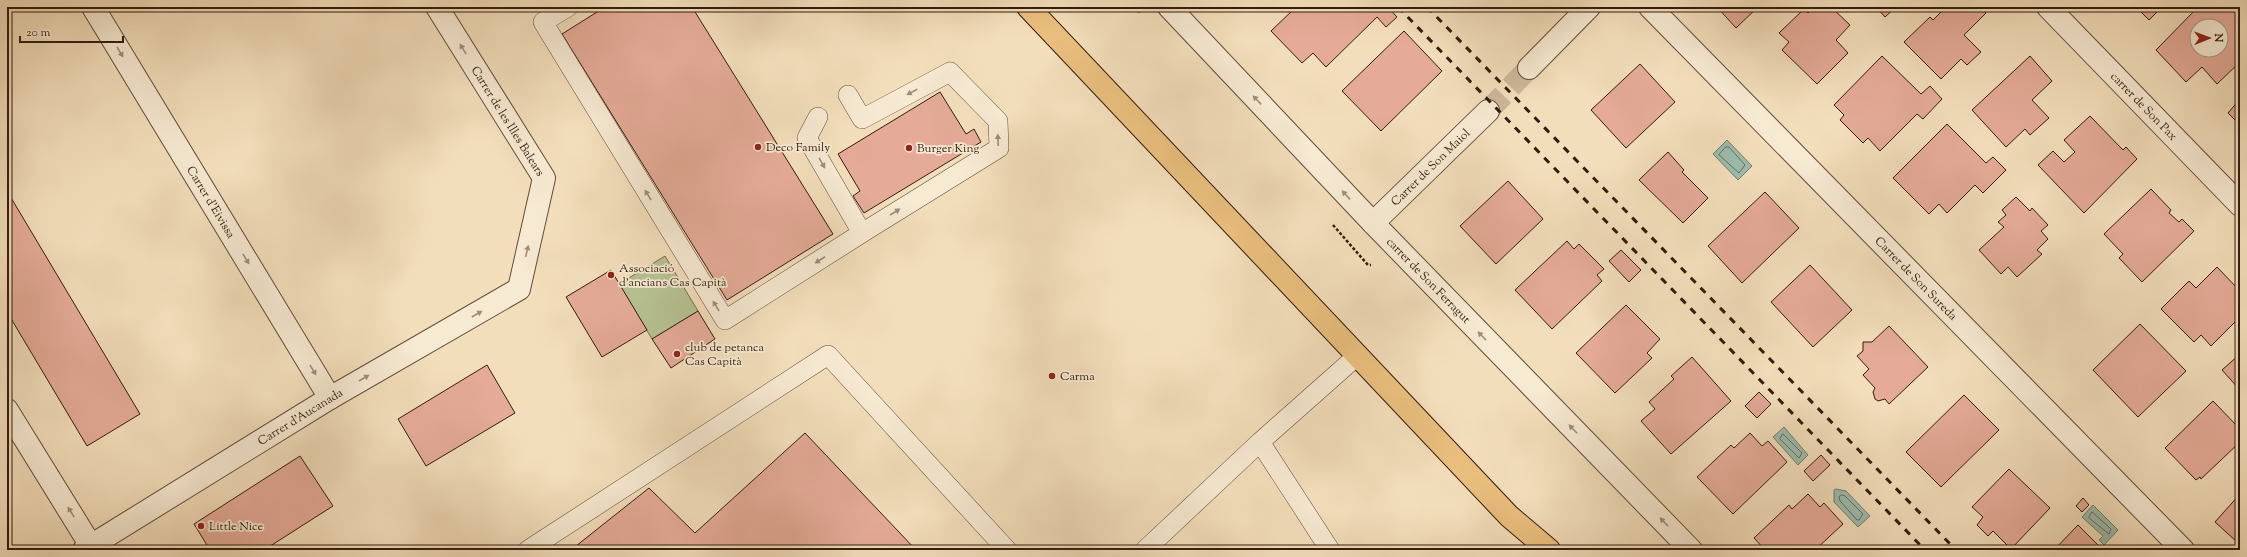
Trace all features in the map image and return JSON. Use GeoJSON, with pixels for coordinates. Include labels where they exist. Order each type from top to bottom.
{"type":"FeatureCollection","features":[{"type":"Feature","properties":{"kind":"main road"},"geometry":{"type":"LineString","coordinates":[[1028,7],[1508,516],[1549,550]]}},
{"type":"Feature","properties":{"kind":"main road"},"geometry":{"type":"LineString","coordinates":[[1508,516],[1531,550]]}},
{"type":"Feature","properties":{"kind":"street","name":"Carrer d'Eivissa"},"geometry":{"type":"LineString","coordinates":[[93,7],[330,398]]}},
{"type":"Feature","properties":{"kind":"street","name":"Carrer de les Illes Balears"},"geometry":{"type":"LineString","coordinates":[[437,7],[544,178],[519,290]]}},
{"type":"Feature","properties":{"kind":"street","name":"carrer de Son Ferragut"},"geometry":{"type":"LineString","coordinates":[[1169,7],[1373,223],[1691,550]]}},
{"type":"Feature","properties":{"kind":"street"},"geometry":{"type":"LineString","coordinates":[[1529,68],[1590,7]]}},
{"type":"Feature","properties":{"kind":"street","name":"Carrer de Son Sureda"},"geometry":{"type":"LineString","coordinates":[[1650,7],[2183,550]]}},
{"type":"Feature","properties":{"kind":"street","name":"carrer de Son Pax"},"geometry":{"type":"LineString","coordinates":[[2048,7],[2240,205]]}},
{"type":"Feature","properties":{"kind":"street","name":"Carrer de Son Maiol"},"geometry":{"type":"LineString","coordinates":[[1373,223],[1488,111]]}},
{"type":"Feature","properties":{"kind":"street","name":"Carrer d'Aucanada"},"geometry":{"type":"LineString","coordinates":[[88,548],[330,398],[519,290]]}},
{"type":"Feature","properties":{"kind":"street"},"geometry":{"type":"LineString","coordinates":[[7,410],[88,548]]}},
{"type":"Feature","properties":{"kind":"lane"},"geometry":{"type":"LineString","coordinates":[[568,7],[543,22],[725,320],[999,148],[998,121],[950,72],[862,119],[848,95]]}},
{"type":"Feature","properties":{"kind":"lane"},"geometry":{"type":"LineString","coordinates":[[818,116],[807,138],[862,233]]}},
{"type":"Feature","properties":{"kind":"lane"},"geometry":{"type":"LineString","coordinates":[[528,550],[828,355],[1007,550]]}},
{"type":"Feature","properties":{"kind":"lane"},"geometry":{"type":"LineString","coordinates":[[1145,550],[1260,442],[1357,356]]}},
{"type":"Feature","properties":{"kind":"lane"},"geometry":{"type":"LineString","coordinates":[[1260,442],[1330,550]]}},
{"type":"Feature","properties":{"kind":"green space"},"geometry":{"type":"Polygon","coordinates":[[[665,256],[698,311],[652,339],[619,284],[665,256]]]}},
{"type":"Feature","properties":{"kind":"water"},"geometry":{"type":"Polygon","coordinates":[[[1727,140],[1752,166],[1738,180],[1713,154],[1727,140]]]}},
{"type":"Feature","properties":{"kind":"water"},"geometry":{"type":"Polygon","coordinates":[[[1784,427],[1808,455],[1798,465],[1773,437],[1784,427]]]}},
{"type":"Feature","properties":{"kind":"water"},"geometry":{"type":"Polygon","coordinates":[[[1834,490],[1846,491],[1870,516],[1858,527],[1834,502],[1834,490]]]}},
{"type":"Feature","properties":{"kind":"water"},"geometry":{"type":"Polygon","coordinates":[[[2093,505],[2118,530],[2104,545],[2099,540],[2103,536],[2082,517],[2093,505]]]}},
{"type":"Feature","properties":{"kind":"building"},"geometry":{"type":"Polygon","coordinates":[[[605,7],[692,7],[833,234],[727,300],[562,34],[605,7]]]}},
{"type":"Feature","properties":{"kind":"building"},"geometry":{"type":"Polygon","coordinates":[[[1296,7],[1374,7],[1377,11],[1381,7],[1388,7],[1397,17],[1386,27],[1377,17],[1326,67],[1313,53],[1302,63],[1271,31],[1296,7]]]}},
{"type":"Feature","properties":{"kind":"building"},"geometry":{"type":"Polygon","coordinates":[[[1717,7],[1758,7],[1736,28],[1717,7]]]}},
{"type":"Feature","properties":{"kind":"building"},"geometry":{"type":"Polygon","coordinates":[[[1814,7],[1831,7],[1850,25],[1836,40],[1848,53],[1817,84],[1782,50],[1789,42],[1779,33],[1804,9],[1808,13],[1814,7]]]}},
{"type":"Feature","properties":{"kind":"building"},"geometry":{"type":"Polygon","coordinates":[[[1876,7],[1896,7],[1885,17],[1876,7]]]}},
{"type":"Feature","properties":{"kind":"building"},"geometry":{"type":"Polygon","coordinates":[[[1946,7],[1979,7],[1986,13],[1964,35],[1981,52],[1967,65],[1961,59],[1941,79],[1904,42],[1930,17],[1933,20],[1946,7]]]}},
{"type":"Feature","properties":{"kind":"building"},"geometry":{"type":"Polygon","coordinates":[[[2136,7],[2162,7],[2149,20],[2136,7]]]}},
{"type":"Feature","properties":{"kind":"building"},"geometry":{"type":"Polygon","coordinates":[[[2198,7],[2238,7],[2240,9],[2240,62],[2217,84],[2202,67],[2186,82],[2156,50],[2198,7]]]}},
{"type":"Feature","properties":{"kind":"building"},"geometry":{"type":"Polygon","coordinates":[[[1404,31],[1442,71],[1381,131],[1342,91],[1404,31]]]}},
{"type":"Feature","properties":{"kind":"building"},"geometry":{"type":"Polygon","coordinates":[[[1882,56],[1921,94],[1930,86],[1942,99],[1923,119],[1917,114],[1880,151],[1868,138],[1863,143],[1840,120],[1844,115],[1834,105],[1882,56]]]}},
{"type":"Feature","properties":{"kind":"building"},"geometry":{"type":"Polygon","coordinates":[[[2030,56],[2052,81],[2032,100],[2049,118],[2030,135],[2025,129],[2006,147],[1972,110],[2030,56]]]}},
{"type":"Feature","properties":{"kind":"building"},"geometry":{"type":"Polygon","coordinates":[[[1640,64],[1675,102],[1626,148],[1591,110],[1640,64]]]}},
{"type":"Feature","properties":{"kind":"building","name":"Burger King"},"geometry":{"type":"Polygon","coordinates":[[[940,92],[966,134],[974,129],[981,142],[864,213],[853,196],[860,191],[838,154],[940,92]]]}},
{"type":"Feature","properties":{"kind":"building"},"geometry":{"type":"Polygon","coordinates":[[[2240,99],[2240,125],[2228,113],[2240,99]]]}},
{"type":"Feature","properties":{"kind":"building"},"geometry":{"type":"Polygon","coordinates":[[[2090,116],[2123,150],[2126,147],[2137,159],[2084,213],[2038,165],[2053,151],[2064,162],[2075,152],[2064,140],[2090,116]]]}},
{"type":"Feature","properties":{"kind":"building"},"geometry":{"type":"Polygon","coordinates":[[[1947,124],[1986,163],[1993,157],[2006,170],[1983,193],[1975,185],[1947,213],[1939,204],[1929,214],[1893,178],[1947,124]]]}},
{"type":"Feature","properties":{"kind":"building"},"geometry":{"type":"Polygon","coordinates":[[[1668,152],[1684,170],[1682,172],[1708,198],[1683,223],[1639,180],[1668,152]]]}},
{"type":"Feature","properties":{"kind":"building"},"geometry":{"type":"Polygon","coordinates":[[[1508,181],[1543,219],[1496,264],[1460,226],[1508,181]]]}},
{"type":"Feature","properties":{"kind":"building"},"geometry":{"type":"Polygon","coordinates":[[[2151,189],[2171,210],[2169,213],[2179,222],[2182,219],[2194,231],[2142,282],[2119,258],[2123,254],[2104,234],[2151,189]]]}},
{"type":"Feature","properties":{"kind":"building"},"geometry":{"type":"Polygon","coordinates":[[[7,191],[140,414],[87,446],[7,312],[7,191]]]}},
{"type":"Feature","properties":{"kind":"building"},"geometry":{"type":"Polygon","coordinates":[[[1765,192],[1799,228],[1742,283],[1708,246],[1765,192]]]}},
{"type":"Feature","properties":{"kind":"building"},"geometry":{"type":"Polygon","coordinates":[[[2016,197],[2030,211],[2032,208],[2048,225],[2041,231],[2048,239],[2037,250],[2042,254],[2017,277],[2008,267],[2001,274],[1979,250],[2004,227],[1998,222],[2006,215],[2002,210],[2016,197]]]}},
{"type":"Feature","properties":{"kind":"building"},"geometry":{"type":"Polygon","coordinates":[[[1567,241],[1574,249],[1579,244],[1604,269],[1597,275],[1602,281],[1552,329],[1515,290],[1567,241]]]}},
{"type":"Feature","properties":{"kind":"building"},"geometry":{"type":"Polygon","coordinates":[[[1621,250],[1641,270],[1629,282],[1609,261],[1621,250]]]}},
{"type":"Feature","properties":{"kind":"building"},"geometry":{"type":"Polygon","coordinates":[[[1810,265],[1852,310],[1813,347],[1771,302],[1810,265]]]}},
{"type":"Feature","properties":{"kind":"building"},"geometry":{"type":"Polygon","coordinates":[[[2217,267],[2240,291],[2238,302],[2240,317],[2211,346],[2201,335],[2194,342],[2161,309],[2189,281],[2196,288],[2217,267]]]}},
{"type":"Feature","properties":{"kind":"building"},"geometry":{"type":"Polygon","coordinates":[[[611,270],[647,330],[602,357],[566,297],[611,270]]]}},
{"type":"Feature","properties":{"kind":"building"},"geometry":{"type":"Polygon","coordinates":[[[1626,305],[1660,339],[1647,353],[1652,358],[1615,393],[1576,353],[1626,305]]]}},
{"type":"Feature","properties":{"kind":"building","name":"club de petanca Cas Capità"},"geometry":{"type":"Polygon","coordinates":[[[698,311],[715,339],[671,368],[652,339],[698,311]]]}},
{"type":"Feature","properties":{"kind":"building"},"geometry":{"type":"Polygon","coordinates":[[[2140,324],[2186,371],[2138,417],[2093,370],[2140,324]]]}},
{"type":"Feature","properties":{"kind":"building"},"geometry":{"type":"Polygon","coordinates":[[[1889,326],[1928,367],[1889,404],[1885,399],[1878,401],[1875,399],[1873,392],[1875,388],[1863,375],[1869,369],[1857,356],[1863,351],[1863,342],[1872,342],[1889,326]]]}},
{"type":"Feature","properties":{"kind":"building"},"geometry":{"type":"Polygon","coordinates":[[[2240,354],[2240,390],[2222,370],[2240,354]]]}},
{"type":"Feature","properties":{"kind":"building"},"geometry":{"type":"Polygon","coordinates":[[[1692,357],[1731,401],[1671,454],[1641,421],[1655,409],[1649,402],[1674,379],[1671,376],[1692,357]]]}},
{"type":"Feature","properties":{"kind":"building"},"geometry":{"type":"Polygon","coordinates":[[[487,365],[515,413],[426,466],[398,419],[487,365]]]}},
{"type":"Feature","properties":{"kind":"building"},"geometry":{"type":"Polygon","coordinates":[[[1759,392],[1771,404],[1757,418],[1745,406],[1759,392]]]}},
{"type":"Feature","properties":{"kind":"building"},"geometry":{"type":"Polygon","coordinates":[[[1964,395],[1999,430],[1941,487],[1906,452],[1964,395]]]}},
{"type":"Feature","properties":{"kind":"building"},"geometry":{"type":"Polygon","coordinates":[[[2213,401],[2240,429],[2240,442],[2201,479],[2200,477],[2196,480],[2165,448],[2213,401]]]}},
{"type":"Feature","properties":{"kind":"building"},"geometry":{"type":"Polygon","coordinates":[[[805,433],[916,550],[571,550],[649,488],[695,533],[805,433]]]}},
{"type":"Feature","properties":{"kind":"building"},"geometry":{"type":"Polygon","coordinates":[[[1750,433],[1762,446],[1768,441],[1787,462],[1733,514],[1697,477],[1731,445],[1734,448],[1750,433]]]}},
{"type":"Feature","properties":{"kind":"building"},"geometry":{"type":"Polygon","coordinates":[[[1821,455],[1830,465],[1813,481],[1804,471],[1821,455]]]}},
{"type":"Feature","properties":{"kind":"building"},"geometry":{"type":"Polygon","coordinates":[[[300,456],[333,506],[264,550],[210,550],[194,524],[300,456]]]}},
{"type":"Feature","properties":{"kind":"building"},"geometry":{"type":"Polygon","coordinates":[[[2009,469],[2050,508],[2011,549],[1993,531],[1988,536],[1977,525],[1983,517],[1972,507],[2009,469]]]}},
{"type":"Feature","properties":{"kind":"building"},"geometry":{"type":"Polygon","coordinates":[[[1808,494],[1820,507],[1824,503],[1843,524],[1815,550],[1765,550],[1754,538],[1789,505],[1792,509],[1808,494]]]}},
{"type":"Feature","properties":{"kind":"building"},"geometry":{"type":"Polygon","coordinates":[[[2240,494],[2240,539],[2237,542],[2215,522],[2240,494]]]}},
{"type":"Feature","properties":{"kind":"building"},"geometry":{"type":"Polygon","coordinates":[[[2083,498],[2089,505],[2082,512],[2076,506],[2083,498]]]}},
{"type":"Feature","properties":{"kind":"building"},"geometry":{"type":"Polygon","coordinates":[[[2078,525],[2098,545],[2094,549],[2095,550],[2054,550],[2078,525]]]}},
{"type":"Feature","properties":{"kind":"tunnel"},"geometry":{"type":"LineString","coordinates":[[1488,111],[1529,68]]}},
{"type":"Feature","properties":{"kind":"railway"},"geometry":{"type":"LineString","coordinates":[[1398,7],[1925,550]]}},
{"type":"Feature","properties":{"kind":"railway"},"geometry":{"type":"LineString","coordinates":[[1427,7],[1956,550]]}},
{"type":"Feature","properties":{"kind":"place","name":"Deco Family"},"geometry":{"type":"Point","coordinates":[758,147]}},
{"type":"Feature","properties":{"kind":"place","name":"Burger King"},"geometry":{"type":"Point","coordinates":[909,148]}},
{"type":"Feature","properties":{"kind":"place","name":"Associació d'ancians Cas Capità"},"geometry":{"type":"Point","coordinates":[611,275]}},
{"type":"Feature","properties":{"kind":"place","name":"club de petanca Cas Capità"},"geometry":{"type":"Point","coordinates":[677,354]}},
{"type":"Feature","properties":{"kind":"place","name":"Carma"},"geometry":{"type":"Point","coordinates":[1052,376]}},
{"type":"Feature","properties":{"kind":"place","name":"Little Nice"},"geometry":{"type":"Point","coordinates":[201,526]}}]}
